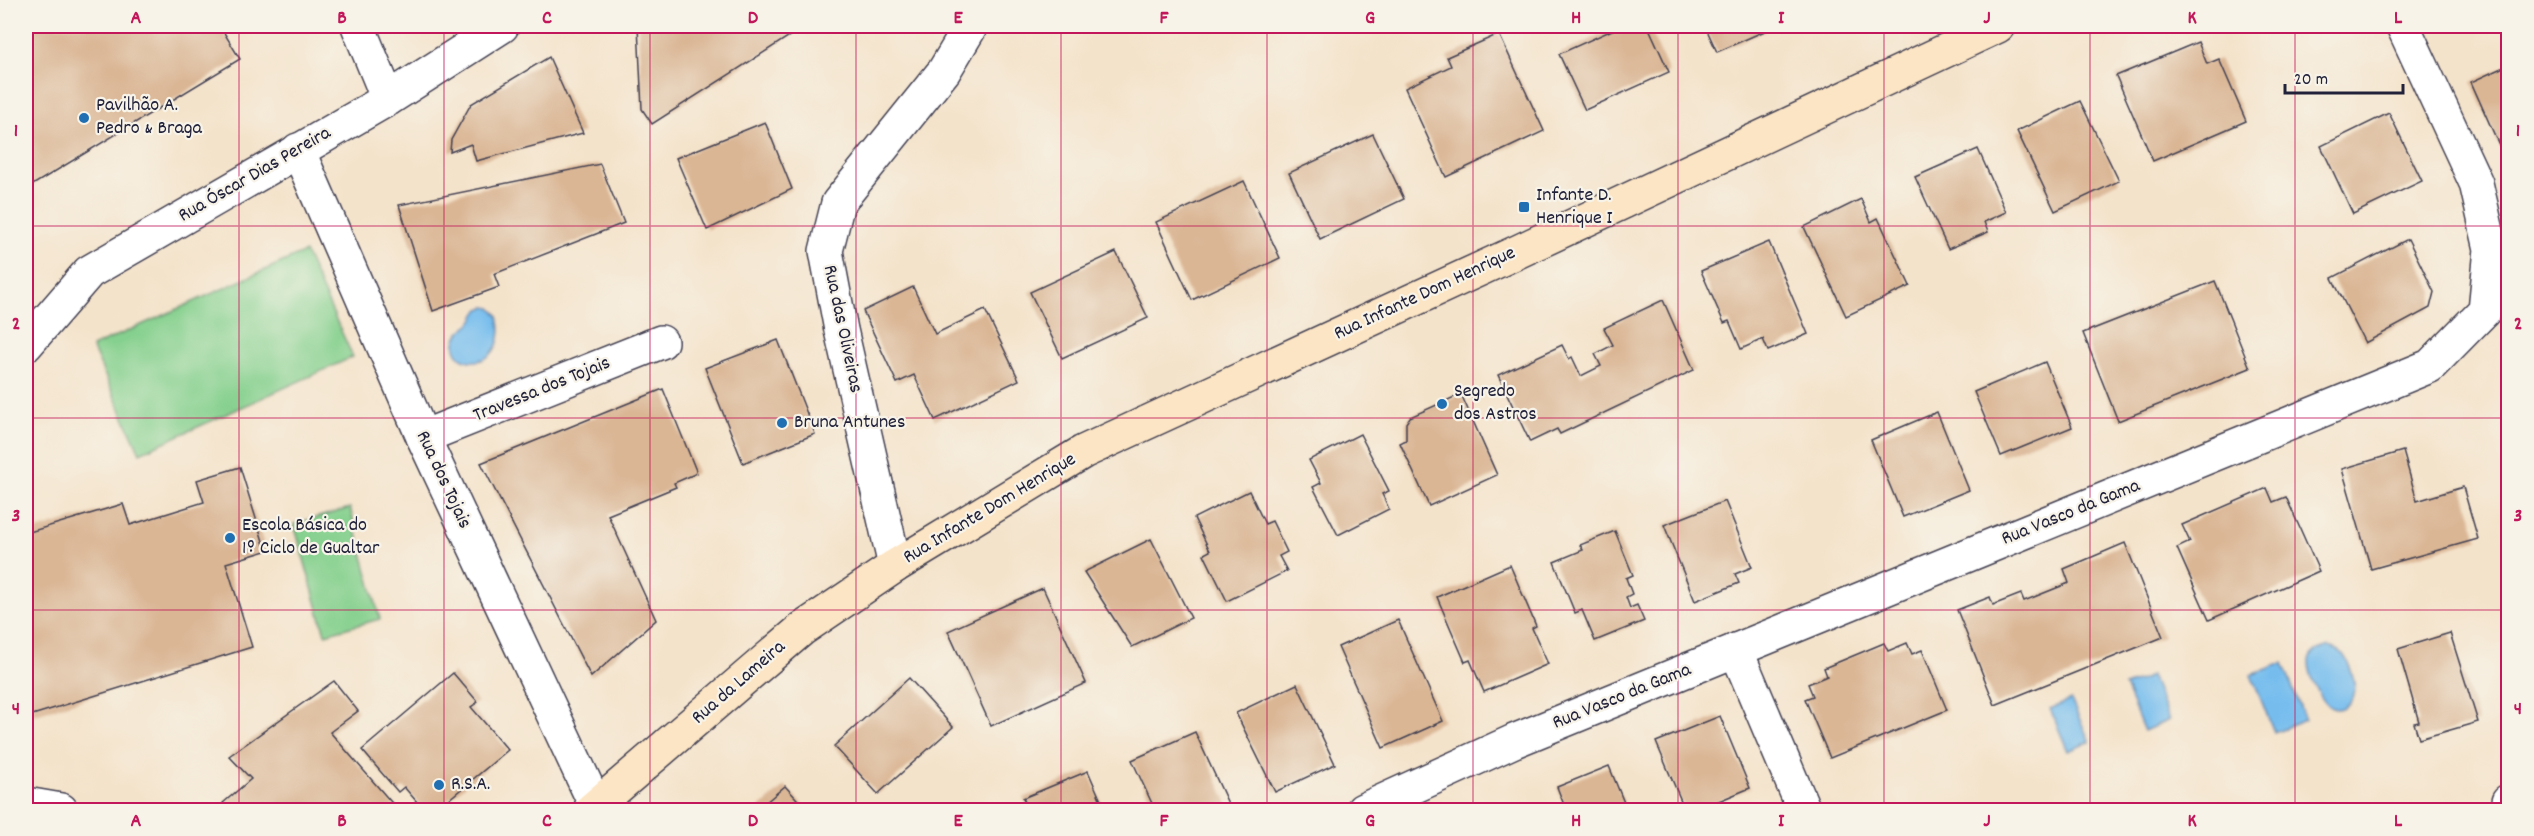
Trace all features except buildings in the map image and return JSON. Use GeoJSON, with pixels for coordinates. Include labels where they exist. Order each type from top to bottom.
{"type":"FeatureCollection","features":[{"type":"Feature","properties":{"kind":"main road","name":"Rua Infante Dom Henrique"},"geometry":{"type":"LineString","coordinates":[[895,566],[1083,452],[1504,258],[1998,26]]}},
{"type":"Feature","properties":{"kind":"main road","name":"Rua da Lameira"},"geometry":{"type":"LineString","coordinates":[[594,808],[802,630],[895,566]]}},
{"type":"Feature","properties":{"kind":"street"},"geometry":{"type":"LineString","coordinates":[[358,26],[388,99]]}},
{"type":"Feature","properties":{"kind":"street","name":"Rua Óscar Dias Pereira"},"geometry":{"type":"LineString","coordinates":[[26,345],[89,272],[388,99],[502,26]]}},
{"type":"Feature","properties":{"kind":"street","name":"Rua das Oliveiras"},"geometry":{"type":"LineString","coordinates":[[895,566],[841,330],[826,251],[838,203],[944,71],[971,26]]}},
{"type":"Feature","properties":{"kind":"street","name":"Rua Vasco da Gama"},"geometry":{"type":"LineString","coordinates":[[1363,810],[1514,741],[2430,366],[2485,310],[2491,249],[2476,183],[2403,26]]}},
{"type":"Feature","properties":{"kind":"street","name":"Rua dos Tojais"},"geometry":{"type":"LineString","coordinates":[[298,150],[423,437],[594,808]]}},
{"type":"Feature","properties":{"kind":"street","name":"Travessa dos Tojais"},"geometry":{"type":"LineString","coordinates":[[423,437],[661,342]]}},
{"type":"Feature","properties":{"kind":"street"},"geometry":{"type":"LineString","coordinates":[[1736,650],[1804,810]]}},
{"type":"Feature","properties":{"kind":"street"},"geometry":{"type":"LineString","coordinates":[[2508,801],[2508,810]]}},
{"type":"Feature","properties":{"kind":"street"},"geometry":{"type":"LineString","coordinates":[[26,804],[61,810]]}},
{"type":"Feature","properties":{"kind":"green space"},"geometry":{"type":"Polygon","coordinates":[[[305,252],[353,357],[140,453],[92,347],[305,252]]]}},
{"type":"Feature","properties":{"kind":"green space"},"geometry":{"type":"Polygon","coordinates":[[[350,508],[380,619],[325,634],[294,524],[350,508]]]}},
{"type":"Feature","properties":{"kind":"water"},"geometry":{"type":"Polygon","coordinates":[[[491,308],[498,315],[499,335],[495,349],[486,358],[476,361],[465,360],[458,354],[455,345],[459,333],[470,324],[480,309],[491,308]]]}},
{"type":"Feature","properties":{"kind":"water"},"geometry":{"type":"Polygon","coordinates":[[[2326,647],[2343,654],[2353,678],[2355,691],[2353,697],[2344,707],[2338,709],[2332,708],[2323,700],[2314,683],[2309,666],[2314,653],[2326,647]]]}},
{"type":"Feature","properties":{"kind":"water"},"geometry":{"type":"Polygon","coordinates":[[[2283,663],[2305,720],[2274,732],[2251,675],[2283,663]]]}},
{"type":"Feature","properties":{"kind":"water"},"geometry":{"type":"Polygon","coordinates":[[[2151,676],[2169,720],[2144,731],[2125,686],[2151,676]]]}},
{"type":"Feature","properties":{"kind":"water"},"geometry":{"type":"Polygon","coordinates":[[[2071,700],[2090,742],[2068,751],[2050,709],[2071,700]]]}},
{"type":"Feature","properties":{"kind":"place","name":"Pavilhão A. Pedro & Braga"},"geometry":{"type":"Point","coordinates":[84,118]}},
{"type":"Feature","properties":{"kind":"place","name":"Infante D. Henrique I"},"geometry":{"type":"Point","coordinates":[1524,207]}},
{"type":"Feature","properties":{"kind":"place","name":"Segredo dos Astros"},"geometry":{"type":"Point","coordinates":[1442,404]}},
{"type":"Feature","properties":{"kind":"place","name":"Bruna Antunes"},"geometry":{"type":"Point","coordinates":[782,423]}},
{"type":"Feature","properties":{"kind":"place","name":"Escola Básica do 1º Ciclo de Gualtar"},"geometry":{"type":"Point","coordinates":[230,538]}},
{"type":"Feature","properties":{"kind":"place","name":"R.S.A."},"geometry":{"type":"Point","coordinates":[439,785]}}]}
